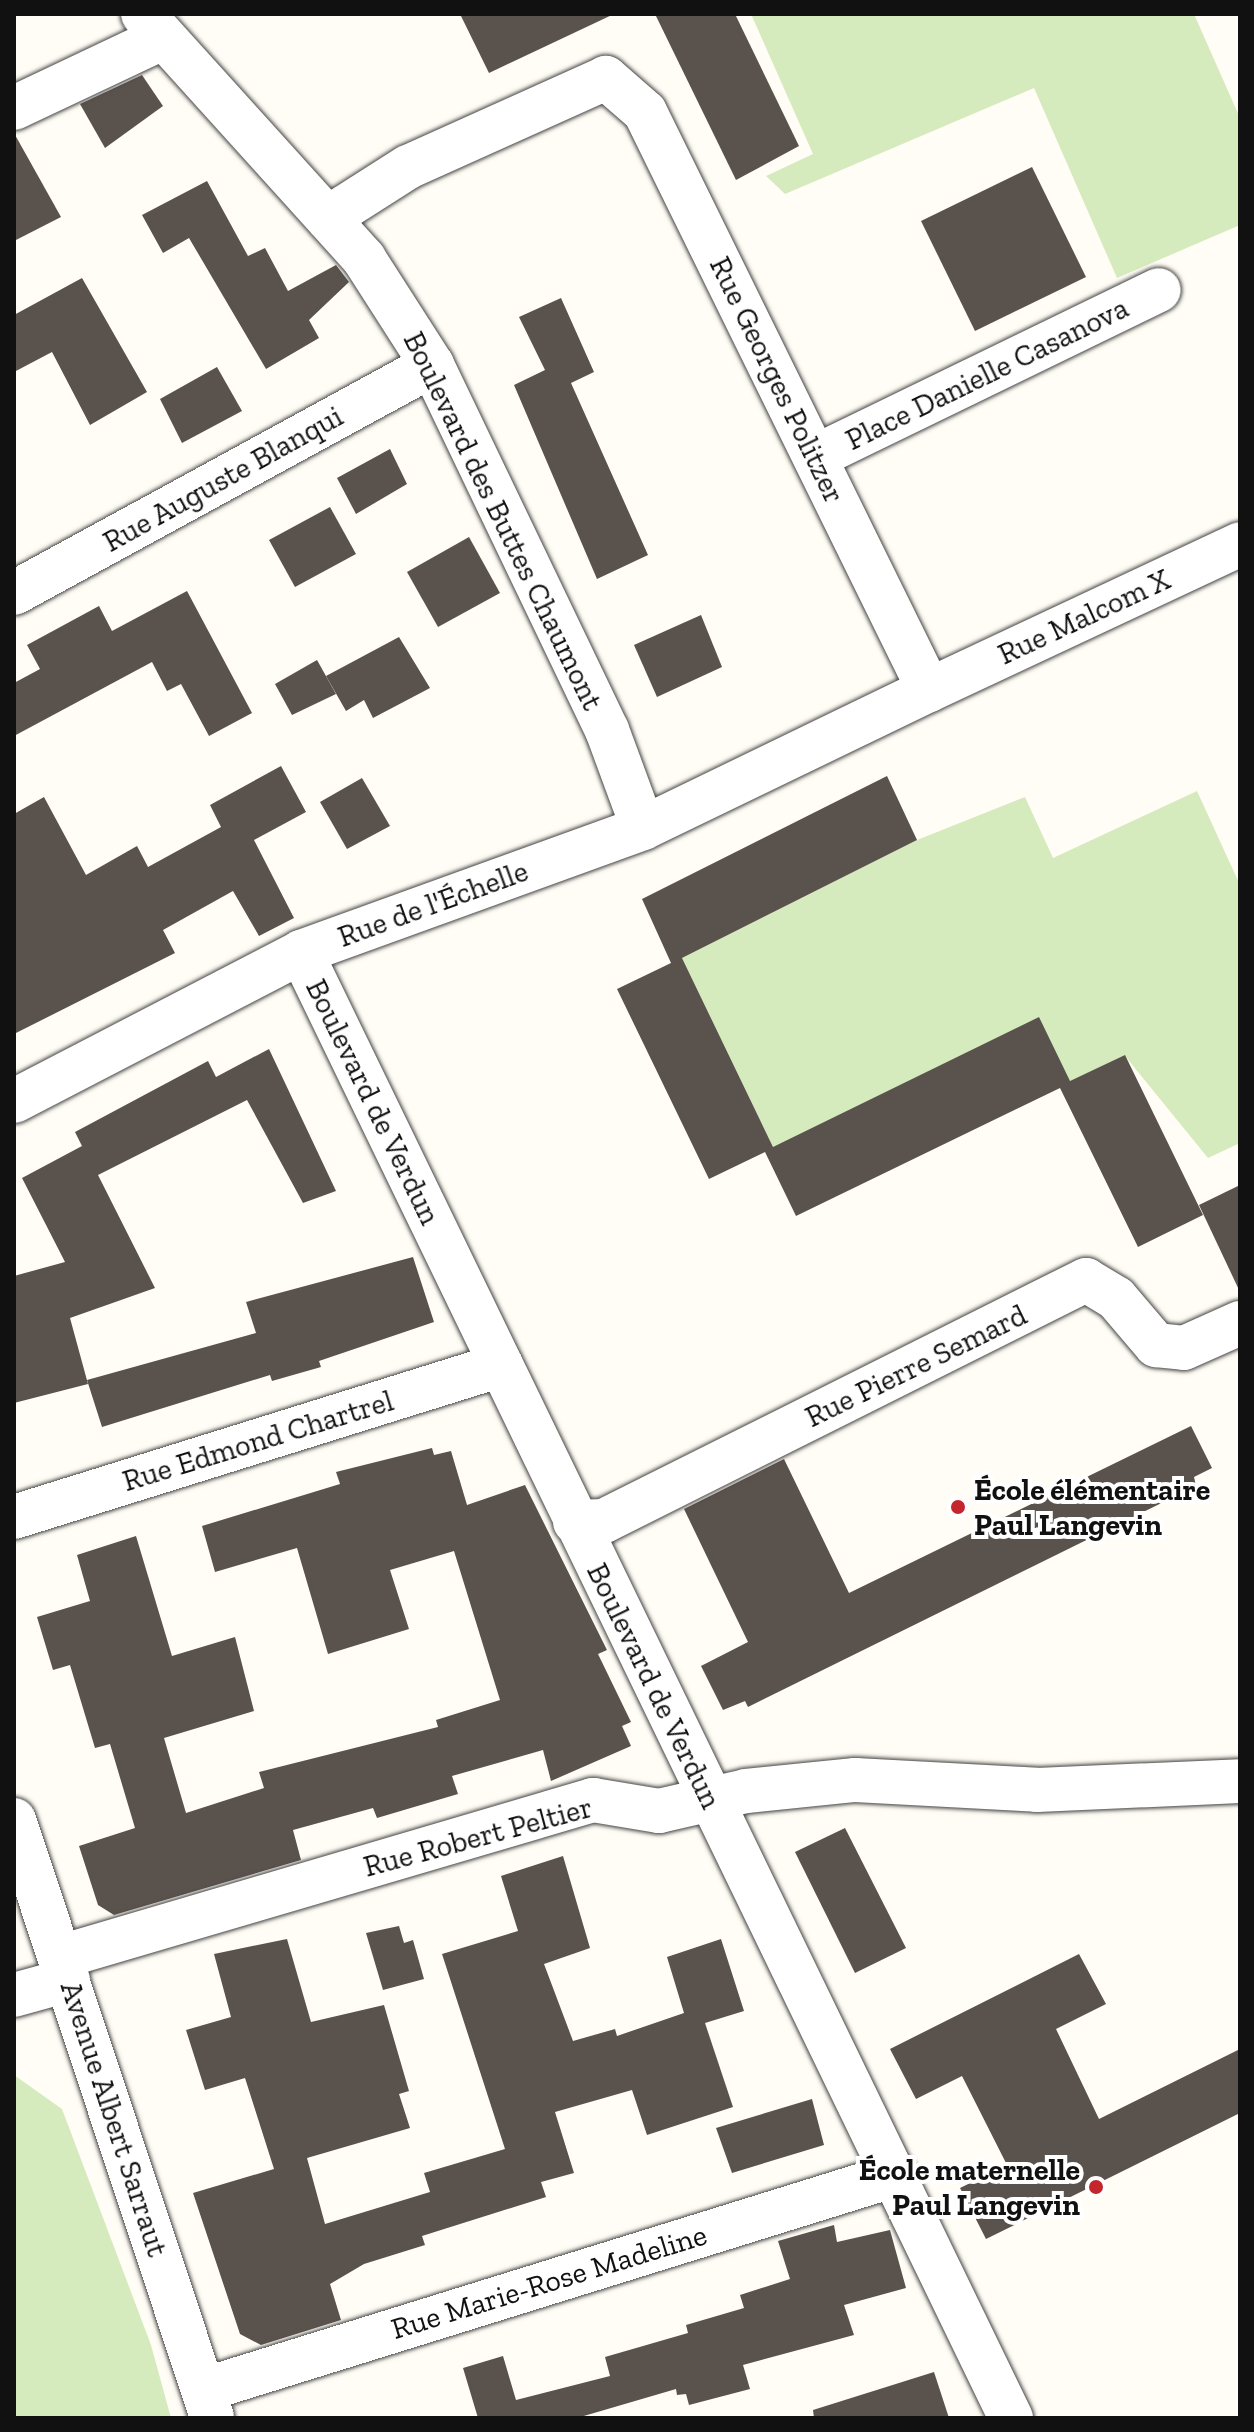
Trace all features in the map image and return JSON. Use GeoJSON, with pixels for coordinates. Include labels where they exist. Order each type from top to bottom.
{"type":"FeatureCollection","features":[{"type":"Feature","properties":{"kind":"street"},"geometry":{"type":"LineString","coordinates":[[14,108],[152,26]]}},
{"type":"Feature","properties":{"kind":"street","name":"Boulevard des Buttes Chaumont"},"geometry":{"type":"LineString","coordinates":[[152,26],[364,259],[432,365],[607,730],[643,828]]}},
{"type":"Feature","properties":{"kind":"street","name":"Rue Georges Politzer"},"geometry":{"type":"LineString","coordinates":[[328,218],[408,167],[606,78],[645,112],[929,690]]}},
{"type":"Feature","properties":{"kind":"street","name":"Place Danielle Casanova"},"geometry":{"type":"LineString","coordinates":[[815,457],[1159,290]]}},
{"type":"Feature","properties":{"kind":"street","name":"Rue Auguste Blanqui"},"geometry":{"type":"LineString","coordinates":[[14,593],[432,365]]}},
{"type":"Feature","properties":{"kind":"street","name":"Rue Malcom X"},"geometry":{"type":"LineString","coordinates":[[929,690],[1240,544]]}},
{"type":"Feature","properties":{"kind":"street"},"geometry":{"type":"LineString","coordinates":[[643,828],[929,690]]}},
{"type":"Feature","properties":{"kind":"street","name":"Rue de l'Échelle"},"geometry":{"type":"LineString","coordinates":[[14,1101],[301,952],[643,828]]}},
{"type":"Feature","properties":{"kind":"street","name":"Boulevard de Verdun"},"geometry":{"type":"LineString","coordinates":[[301,952],[710,1804],[895,2175],[1011,2418]]}},
{"type":"Feature","properties":{"kind":"street","name":"Rue Pierre Semard"},"geometry":{"type":"LineString","coordinates":[[575,1522],[604,1521],[1086,1280],[1116,1298],[1156,1345],[1184,1348],[1240,1323]]}},
{"type":"Feature","properties":{"kind":"street","name":"Rue Edmond Chartrel"},"geometry":{"type":"LineString","coordinates":[[14,1517],[501,1365]]}},
{"type":"Feature","properties":{"kind":"street","name":"Rue Robert Peltier"},"geometry":{"type":"LineString","coordinates":[[14,1995],[64,1968],[593,1800],[659,1811],[710,1804],[746,1791],[855,1780],[1037,1790],[1240,1781]]}},
{"type":"Feature","properties":{"kind":"street","name":"Avenue Albert Sarraut"},"geometry":{"type":"LineString","coordinates":[[14,1820],[207,2404]]}},
{"type":"Feature","properties":{"kind":"street","name":"Rue Marie-Rose Madeline"},"geometry":{"type":"LineString","coordinates":[[207,2404],[895,2175]]}},
{"type":"Feature","properties":{"kind":"green space"},"geometry":{"type":"Polygon","coordinates":[[[751,14],[1194,14],[1240,118],[1240,225],[1117,278],[1034,88],[785,194],[766,176],[813,154],[751,14]]]}},
{"type":"Feature","properties":{"kind":"green space"},"geometry":{"type":"Polygon","coordinates":[[[1197,791],[1240,885],[1240,1143],[1208,1158],[1125,1056],[1070,1081],[773,1147],[682,958],[917,840],[1025,797],[1053,858],[1197,791]]]}},
{"type":"Feature","properties":{"kind":"green space"},"geometry":{"type":"Polygon","coordinates":[[[14,2075],[62,2109],[151,2345],[171,2418],[14,2418],[14,2075]]]}},
{"type":"Feature","properties":{"kind":"building"},"geometry":{"type":"Polygon","coordinates":[[[460,14],[614,14],[489,73],[460,14]]]}},
{"type":"Feature","properties":{"kind":"building"},"geometry":{"type":"Polygon","coordinates":[[[655,14],[735,14],[799,146],[736,180],[655,14]]]}},
{"type":"Feature","properties":{"kind":"building"},"geometry":{"type":"Polygon","coordinates":[[[142,75],[163,106],[105,148],[80,104],[142,75]]]}},
{"type":"Feature","properties":{"kind":"building"},"geometry":{"type":"Polygon","coordinates":[[[14,133],[61,217],[14,241],[14,133]]]}},
{"type":"Feature","properties":{"kind":"building"},"geometry":{"type":"Polygon","coordinates":[[[1032,167],[1086,277],[975,331],[921,221],[1032,167]]]}},
{"type":"Feature","properties":{"kind":"building"},"geometry":{"type":"Polygon","coordinates":[[[207,181],[248,256],[265,248],[288,291],[336,265],[349,282],[309,320],[319,338],[266,369],[189,238],[163,253],[142,215],[207,181]]]}},
{"type":"Feature","properties":{"kind":"building"},"geometry":{"type":"Polygon","coordinates":[[[82,278],[147,392],[90,425],[52,352],[14,372],[14,315],[82,278]]]}},
{"type":"Feature","properties":{"kind":"building"},"geometry":{"type":"Polygon","coordinates":[[[561,298],[594,372],[571,383],[648,555],[597,579],[514,385],[545,370],[519,317],[561,298]]]}},
{"type":"Feature","properties":{"kind":"building"},"geometry":{"type":"Polygon","coordinates":[[[217,367],[242,411],[182,443],[160,399],[217,367]]]}},
{"type":"Feature","properties":{"kind":"building"},"geometry":{"type":"Polygon","coordinates":[[[390,449],[407,484],[356,514],[337,478],[390,449]]]}},
{"type":"Feature","properties":{"kind":"building"},"geometry":{"type":"Polygon","coordinates":[[[330,507],[356,554],[295,587],[269,540],[330,507]]]}},
{"type":"Feature","properties":{"kind":"building"},"geometry":{"type":"Polygon","coordinates":[[[469,537],[500,593],[438,627],[407,572],[469,537]]]}},
{"type":"Feature","properties":{"kind":"building"},"geometry":{"type":"Polygon","coordinates":[[[187,591],[252,713],[209,736],[181,684],[167,691],[152,662],[14,736],[14,683],[40,669],[27,645],[99,606],[112,631],[187,591]]]}},
{"type":"Feature","properties":{"kind":"building"},"geometry":{"type":"Polygon","coordinates":[[[701,615],[722,667],[657,697],[634,645],[701,615]]]}},
{"type":"Feature","properties":{"kind":"building"},"geometry":{"type":"Polygon","coordinates":[[[399,637],[430,688],[373,718],[364,700],[346,711],[326,676],[399,637]]]}},
{"type":"Feature","properties":{"kind":"building"},"geometry":{"type":"Polygon","coordinates":[[[317,660],[336,694],[292,715],[275,684],[317,660]]]}},
{"type":"Feature","properties":{"kind":"building"},"geometry":{"type":"Polygon","coordinates":[[[281,766],[306,812],[254,840],[294,918],[259,936],[233,891],[163,930],[175,953],[14,1034],[14,814],[44,797],[86,875],[137,846],[148,867],[221,827],[210,805],[281,766]]]}},
{"type":"Feature","properties":{"kind":"building"},"geometry":{"type":"Polygon","coordinates":[[[887,776],[917,840],[682,958],[773,1147],[1039,1017],[1070,1081],[1125,1055],[1203,1215],[1138,1247],[1060,1088],[796,1216],[765,1152],[709,1179],[617,989],[671,963],[642,899],[887,776]]]}},
{"type":"Feature","properties":{"kind":"building"},"geometry":{"type":"Polygon","coordinates":[[[362,778],[390,826],[347,849],[320,802],[362,778]]]}},
{"type":"Feature","properties":{"kind":"building"},"geometry":{"type":"Polygon","coordinates":[[[269,1049],[336,1191],[303,1203],[247,1100],[98,1175],[155,1288],[70,1318],[88,1384],[14,1403],[14,1276],[65,1262],[22,1178],[82,1146],[75,1132],[208,1061],[216,1077],[269,1049]]]}},
{"type":"Feature","properties":{"kind":"building"},"geometry":{"type":"Polygon","coordinates":[[[1240,1185],[1240,1292],[1199,1205],[1240,1185]]]}},
{"type":"Feature","properties":{"kind":"building"},"geometry":{"type":"Polygon","coordinates":[[[413,1257],[434,1322],[319,1361],[321,1367],[272,1381],[270,1375],[102,1427],[87,1380],[256,1333],[246,1302],[413,1257]]]}},
{"type":"Feature","properties":{"kind":"building"},"geometry":{"type":"Polygon","coordinates":[[[1191,1426],[1212,1468],[1194,1477],[1196,1486],[748,1707],[745,1701],[723,1710],[701,1666],[748,1642],[684,1509],[784,1459],[849,1593],[1191,1426]]]}},
{"type":"Feature","properties":{"kind":"building"},"geometry":{"type":"Polygon","coordinates":[[[432,1448],[434,1455],[451,1451],[467,1505],[525,1485],[607,1650],[598,1654],[631,1722],[622,1726],[631,1746],[551,1781],[543,1750],[452,1776],[458,1794],[377,1818],[373,1808],[293,1830],[301,1860],[114,1915],[98,1905],[79,1846],[135,1828],[110,1744],[95,1748],[70,1665],[53,1670],[37,1617],[90,1601],[77,1555],[136,1536],[172,1656],[235,1637],[254,1711],[164,1738],[186,1813],[264,1788],[259,1772],[438,1727],[436,1720],[500,1700],[454,1551],[390,1570],[409,1629],[328,1654],[297,1548],[215,1572],[202,1526],[340,1484],[336,1472],[432,1448]]]}},
{"type":"Feature","properties":{"kind":"building"},"geometry":{"type":"Polygon","coordinates":[[[845,1828],[906,1948],[855,1973],[795,1852],[845,1828]]]}},
{"type":"Feature","properties":{"kind":"building"},"geometry":{"type":"Polygon","coordinates":[[[563,1856],[590,1948],[544,1964],[573,2041],[615,2029],[617,2036],[684,2013],[667,1957],[721,1939],[744,2011],[705,2023],[733,2107],[647,2135],[632,2090],[555,2112],[574,2173],[541,2182],[546,2197],[422,2236],[425,2245],[364,2264],[330,2284],[341,2320],[261,2345],[240,2334],[193,2193],[274,2169],[245,2078],[205,2090],[186,2030],[231,2017],[214,1954],[287,1939],[311,2022],[384,2005],[409,2091],[399,2094],[410,2128],[307,2158],[325,2224],[430,2192],[424,2173],[505,2149],[442,1954],[518,1931],[501,1876],[563,1856]]]}},
{"type":"Feature","properties":{"kind":"building"},"geometry":{"type":"Polygon","coordinates":[[[399,1926],[404,1943],[413,1940],[424,1979],[383,1990],[366,1933],[399,1926]]]}},
{"type":"Feature","properties":{"kind":"building"},"geometry":{"type":"Polygon","coordinates":[[[1079,1954],[1106,2004],[1056,2029],[1099,2119],[1240,2049],[1240,2113],[986,2239],[960,2188],[1007,2165],[962,2076],[916,2099],[890,2049],[1079,1954]]]}},
{"type":"Feature","properties":{"kind":"building"},"geometry":{"type":"Polygon","coordinates":[[[812,2099],[824,2145],[732,2173],[716,2128],[812,2099]]]}},
{"type":"Feature","properties":{"kind":"building"},"geometry":{"type":"Polygon","coordinates":[[[834,2225],[837,2242],[890,2230],[906,2288],[844,2305],[854,2335],[743,2365],[750,2389],[689,2405],[686,2394],[677,2395],[676,2389],[577,2418],[478,2418],[463,2368],[503,2356],[516,2400],[610,2376],[605,2357],[688,2333],[686,2325],[744,2308],[740,2295],[790,2279],[778,2241],[834,2225]]]}},
{"type":"Feature","properties":{"kind":"building"},"geometry":{"type":"Polygon","coordinates":[[[934,2372],[949,2418],[814,2418],[813,2410],[934,2372]]]}},
{"type":"Feature","properties":{"kind":"place","name":"École élémentaire Paul Langevin"},"geometry":{"type":"Point","coordinates":[958,1507]}},
{"type":"Feature","properties":{"kind":"place","name":"École maternelle Paul Langevin"},"geometry":{"type":"Point","coordinates":[1096,2187]}}]}
